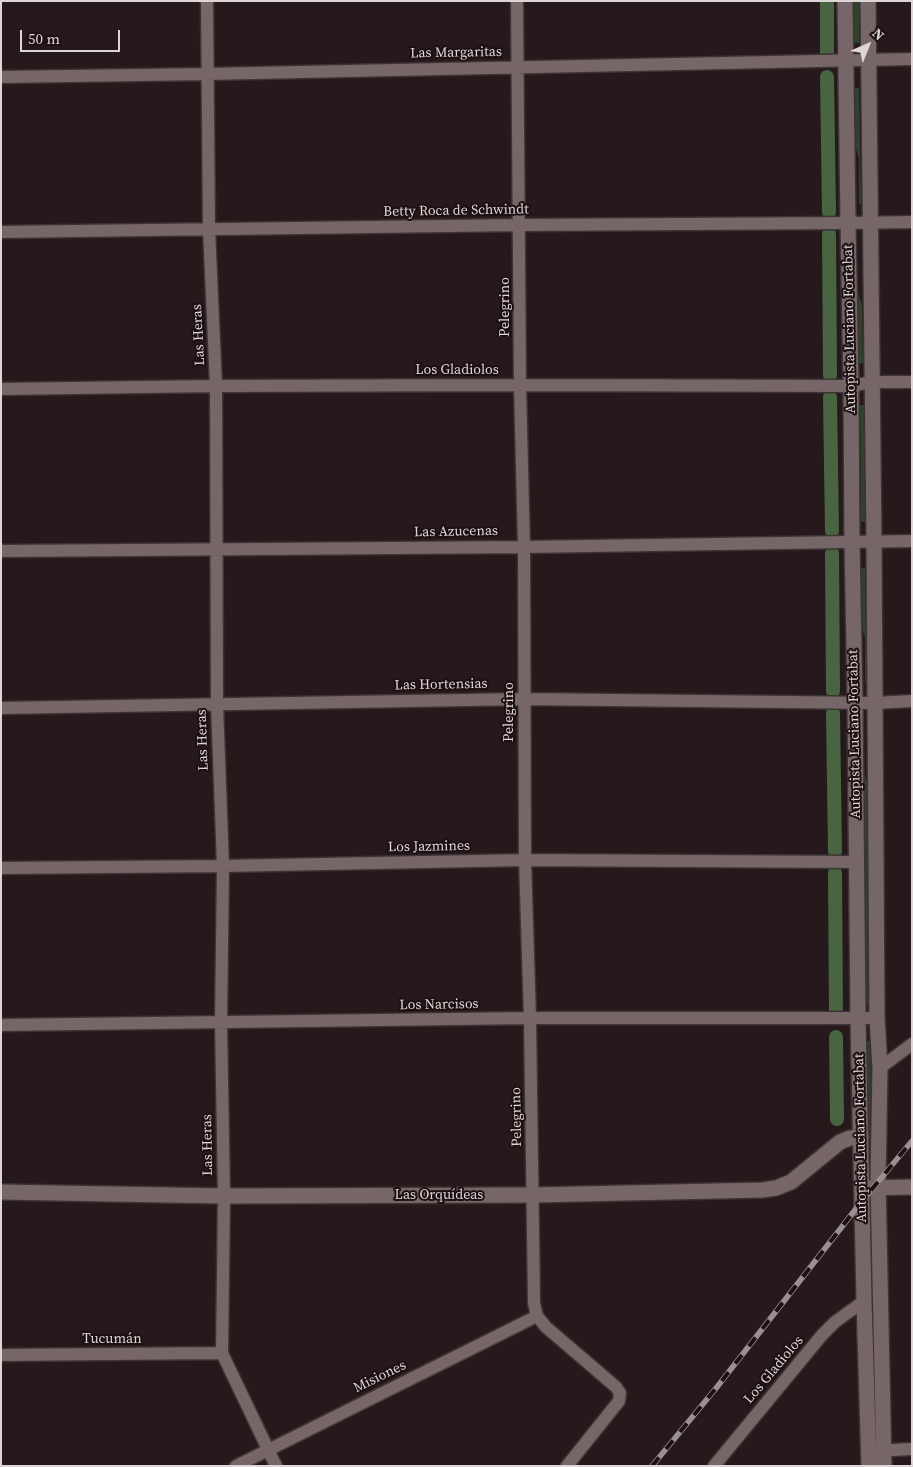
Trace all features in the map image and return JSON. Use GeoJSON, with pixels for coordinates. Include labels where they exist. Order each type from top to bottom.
{"type":"FeatureCollection","features":[{"type":"Feature","properties":{"kind":"main road","name":"Autopista Luciano Fortabat"},"geometry":{"type":"LineString","coordinates":[[845,1],[852,386],[858,1019],[864,1301],[874,1455],[884,1466]]}},
{"type":"Feature","properties":{"kind":"main road","name":"Autopista Luciano Fortabat"},"geometry":{"type":"LineString","coordinates":[[868,1],[877,1018],[880,1068],[874,1455]]}},
{"type":"Feature","properties":{"kind":"main road","name":"Las Orquídeas"},"geometry":{"type":"LineString","coordinates":[[1,1192],[224,1196],[534,1195],[762,1190],[776,1188],[791,1182],[840,1142],[850,1138],[861,1137]]}},
{"type":"Feature","properties":{"kind":"main road"},"geometry":{"type":"LineString","coordinates":[[862,1188],[912,1187]]}},
{"type":"Feature","properties":{"kind":"street","name":"Las Heras"},"geometry":{"type":"LineString","coordinates":[[207,1],[209,229],[216,386],[217,704],[223,866],[221,1023],[224,1196],[222,1353],[276,1466]]}},
{"type":"Feature","properties":{"kind":"street","name":"Pelegrino"},"geometry":{"type":"LineString","coordinates":[[517,1],[520,385],[524,546],[525,860],[534,1195],[534,1303],[538,1316]]}},
{"type":"Feature","properties":{"kind":"street","name":"Las Margaritas"},"geometry":{"type":"LineString","coordinates":[[1,77],[912,59]]}},
{"type":"Feature","properties":{"kind":"street","name":"Betty Roca de Schwindt"},"geometry":{"type":"LineString","coordinates":[[1,232],[912,222]]}},
{"type":"Feature","properties":{"kind":"street","name":"Los Gladiolos"},"geometry":{"type":"LineString","coordinates":[[1,389],[216,386],[852,386],[872,382],[912,382]]}},
{"type":"Feature","properties":{"kind":"street","name":"Las Azucenas"},"geometry":{"type":"LineString","coordinates":[[1,551],[912,541]]}},
{"type":"Feature","properties":{"kind":"street","name":"Las Hortensias"},"geometry":{"type":"LineString","coordinates":[[1,708],[524,698],[912,702]]}},
{"type":"Feature","properties":{"kind":"street","name":"Los Jazmines"},"geometry":{"type":"LineString","coordinates":[[1,868],[525,860],[856,862]]}},
{"type":"Feature","properties":{"kind":"street","name":"Los Narcisos"},"geometry":{"type":"LineString","coordinates":[[1,1025],[530,1018],[877,1018]]}},
{"type":"Feature","properties":{"kind":"street"},"geometry":{"type":"LineString","coordinates":[[880,1068],[912,1044]]}},
{"type":"Feature","properties":{"kind":"street","name":"Los Gladiolos"},"geometry":{"type":"LineString","coordinates":[[714,1466],[822,1335],[835,1322],[864,1301]]}},
{"type":"Feature","properties":{"kind":"street"},"geometry":{"type":"LineString","coordinates":[[538,1316],[546,1327],[616,1387],[620,1393],[619,1401],[567,1466]]}},
{"type":"Feature","properties":{"kind":"street","name":"Misiones"},"geometry":{"type":"LineString","coordinates":[[236,1466],[538,1316]]}},
{"type":"Feature","properties":{"kind":"street","name":"Tucumán"},"geometry":{"type":"LineString","coordinates":[[1,1355],[222,1353]]}},
{"type":"Feature","properties":{"kind":"street"},"geometry":{"type":"LineString","coordinates":[[874,1455],[912,1449]]}},
{"type":"Feature","properties":{"kind":"green space"},"geometry":{"type":"Polygon","coordinates":[[[853,1],[859,1],[859,43],[854,43],[853,1]]]}},
{"type":"Feature","properties":{"kind":"green space"},"geometry":{"type":"Polygon","coordinates":[[[854,88],[859,88],[861,204],[859,204],[859,158],[855,146],[854,88]]]}},
{"type":"Feature","properties":{"kind":"green space"},"geometry":{"type":"Polygon","coordinates":[[[855,246],[857,246],[858,292],[862,305],[863,363],[858,363],[855,246]]]}},
{"type":"Feature","properties":{"kind":"green space"},"geometry":{"type":"Polygon","coordinates":[[[860,405],[865,405],[867,522],[861,522],[860,405]]]}},
{"type":"Feature","properties":{"kind":"green space"},"geometry":{"type":"Polygon","coordinates":[[[860,568],[865,568],[867,684],[865,684],[865,638],[861,626],[860,568]]]}},
{"type":"Feature","properties":{"kind":"green space"},"geometry":{"type":"Polygon","coordinates":[[[863,726],[864,773],[868,785],[870,1005],[865,1005],[863,726]]]}},
{"type":"Feature","properties":{"kind":"green space"},"geometry":{"type":"Polygon","coordinates":[[[865,1041],[870,1041],[873,1173],[867,1173],[865,1041]]]}},
{"type":"Feature","properties":{"kind":"green space"},"geometry":{"type":"Polygon","coordinates":[[[873,1208],[876,1408],[874,1408],[868,1209],[873,1208]]]}},
{"type":"Feature","properties":{"kind":"waterway"},"geometry":{"type":"LineString","coordinates":[[827,1],[827,55]]}},
{"type":"Feature","properties":{"kind":"waterway"},"geometry":{"type":"LineString","coordinates":[[827,77],[829,212]]}},
{"type":"Feature","properties":{"kind":"waterway"},"geometry":{"type":"LineString","coordinates":[[829,234],[830,375]]}},
{"type":"Feature","properties":{"kind":"waterway"},"geometry":{"type":"LineString","coordinates":[[830,397],[832,531]]}},
{"type":"Feature","properties":{"kind":"waterway"},"geometry":{"type":"LineString","coordinates":[[832,553],[833,691]]}},
{"type":"Feature","properties":{"kind":"waterway"},"geometry":{"type":"LineString","coordinates":[[833,713],[835,851]]}},
{"type":"Feature","properties":{"kind":"waterway"},"geometry":{"type":"LineString","coordinates":[[835,873],[836,1015]]}},
{"type":"Feature","properties":{"kind":"waterway"},"geometry":{"type":"LineString","coordinates":[[836,1037],[837,1119]]}},
{"type":"Feature","properties":{"kind":"railway"},"geometry":{"type":"LineString","coordinates":[[652,1466],[717,1387],[862,1201],[912,1141]]}}]}
